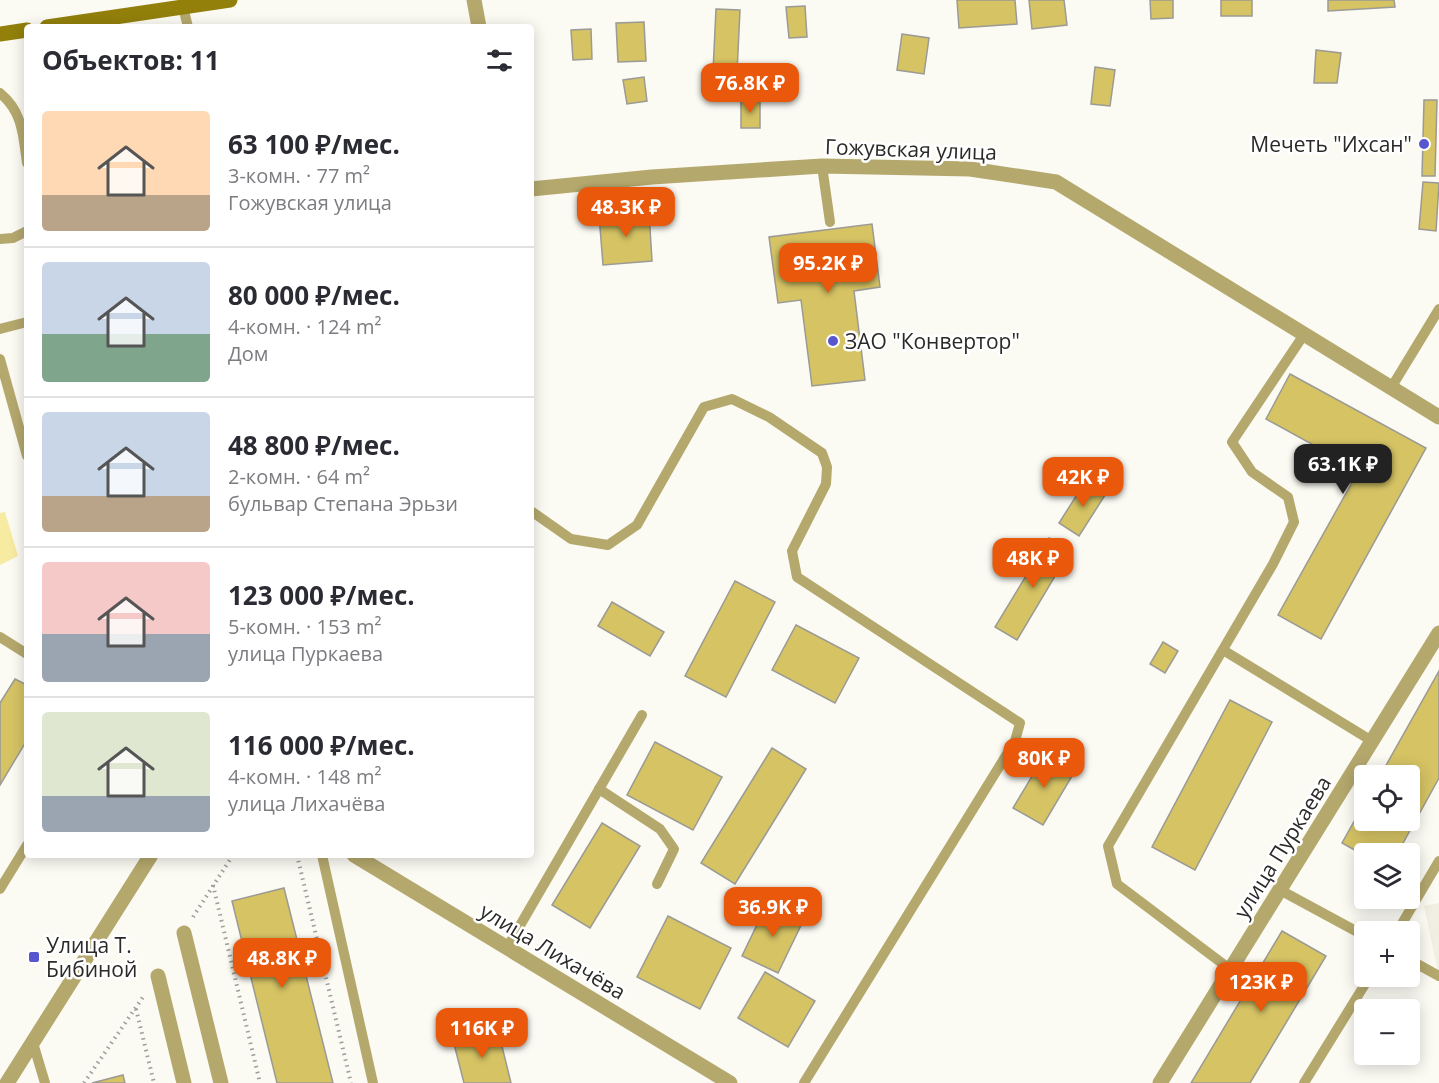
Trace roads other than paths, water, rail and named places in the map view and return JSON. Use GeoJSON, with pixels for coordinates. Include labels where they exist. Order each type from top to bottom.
{"type":"FeatureCollection","features":[{"type":"Feature","properties":{"kind":"main road"},"geometry":{"type":"LineString","coordinates":[[67,24],[230,0]]}},
{"type":"Feature","properties":{"kind":"main road"},"geometry":{"type":"LineString","coordinates":[[0,34],[24,30]]}},
{"type":"Feature","properties":{"kind":"street"},"geometry":{"type":"LineString","coordinates":[[474,0],[478,24]]}},
{"type":"Feature","properties":{"kind":"street","name":"Гожувская улица"},"geometry":{"type":"LineString","coordinates":[[534,189],[652,177],[822,166],[970,169],[1056,182],[1439,417]]}},
{"type":"Feature","properties":{"kind":"street","name":"улица Пуркаева"},"geometry":{"type":"LineString","coordinates":[[1160,1083],[1439,633]]}},
{"type":"Feature","properties":{"kind":"street"},"geometry":{"type":"LineString","coordinates":[[7,1083],[149,858]]}},
{"type":"Feature","properties":{"kind":"street","name":"улица Лихачёва"},"geometry":{"type":"LineString","coordinates":[[359,858],[730,1083]]}},
{"type":"Feature","properties":{"kind":"street"},"geometry":{"type":"LineString","coordinates":[[184,933],[221,1083]]}},
{"type":"Feature","properties":{"kind":"street"},"geometry":{"type":"LineString","coordinates":[[158,976],[184,1083]]}},
{"type":"Feature","properties":{"kind":"lane"},"geometry":{"type":"LineString","coordinates":[[183,7],[187,24]]}},
{"type":"Feature","properties":{"kind":"lane"},"geometry":{"type":"LineString","coordinates":[[0,93],[13,104],[22,123],[24,139]]}},
{"type":"Feature","properties":{"kind":"lane"},"geometry":{"type":"LineString","coordinates":[[822,166],[830,222]]}},
{"type":"Feature","properties":{"kind":"lane"},"geometry":{"type":"LineString","coordinates":[[0,239],[14,238],[24,233]]}},
{"type":"Feature","properties":{"kind":"lane"},"geometry":{"type":"LineString","coordinates":[[1391,388],[1439,309]]}},
{"type":"Feature","properties":{"kind":"lane"},"geometry":{"type":"LineString","coordinates":[[0,329],[24,323]]}},
{"type":"Feature","properties":{"kind":"lane"},"geometry":{"type":"LineString","coordinates":[[1231,970],[1117,884],[1108,846],[1223,650],[1294,522],[1288,497],[1252,472],[1232,442],[1304,336]]}},
{"type":"Feature","properties":{"kind":"lane"},"geometry":{"type":"LineString","coordinates":[[0,360],[24,445]]}},
{"type":"Feature","properties":{"kind":"lane"},"geometry":{"type":"LineString","coordinates":[[534,513],[571,539],[608,545],[636,525],[704,407],[732,399],[769,417],[822,453],[827,467],[826,484],[792,551],[797,577],[1020,723],[1015,741],[804,1083]]}},
{"type":"Feature","properties":{"kind":"lane"},"geometry":{"type":"LineString","coordinates":[[0,637],[24,652]]}},
{"type":"Feature","properties":{"kind":"lane"},"geometry":{"type":"LineString","coordinates":[[1223,650],[1372,741]]}},
{"type":"Feature","properties":{"kind":"lane"},"geometry":{"type":"LineString","coordinates":[[507,948],[642,716]]}},
{"type":"Feature","properties":{"kind":"lane"},"geometry":{"type":"LineString","coordinates":[[599,789],[660,829],[674,849],[657,884]]}},
{"type":"Feature","properties":{"kind":"lane"},"geometry":{"type":"LineString","coordinates":[[0,889],[24,850]]}},
{"type":"Feature","properties":{"kind":"lane"},"geometry":{"type":"LineString","coordinates":[[323,858],[373,1083]]}},
{"type":"Feature","properties":{"kind":"lane"},"geometry":{"type":"LineString","coordinates":[[1404,921],[1439,861]]}},
{"type":"Feature","properties":{"kind":"lane"},"geometry":{"type":"LineString","coordinates":[[1280,890],[1354,930]]}},
{"type":"Feature","properties":{"kind":"lane"},"geometry":{"type":"LineString","coordinates":[[1420,966],[1439,976]]}},
{"type":"Feature","properties":{"kind":"lane"},"geometry":{"type":"LineString","coordinates":[[1304,1083],[1363,987]]}},
{"type":"Feature","properties":{"kind":"lane"},"geometry":{"type":"LineString","coordinates":[[33,1043],[45,1083]]}},
{"type":"Feature","properties":{"kind":"place","name":"Мечеть \"Ихсан\""},"geometry":{"type":"Point","coordinates":[1424,144]}},
{"type":"Feature","properties":{"kind":"place","name":"ЗАО \"Конвертор\""},"geometry":{"type":"Point","coordinates":[833,341]}},
{"type":"Feature","properties":{"kind":"place","name":"Улица Т. Бибиной"},"geometry":{"type":"Point","coordinates":[34,957]}}]}
